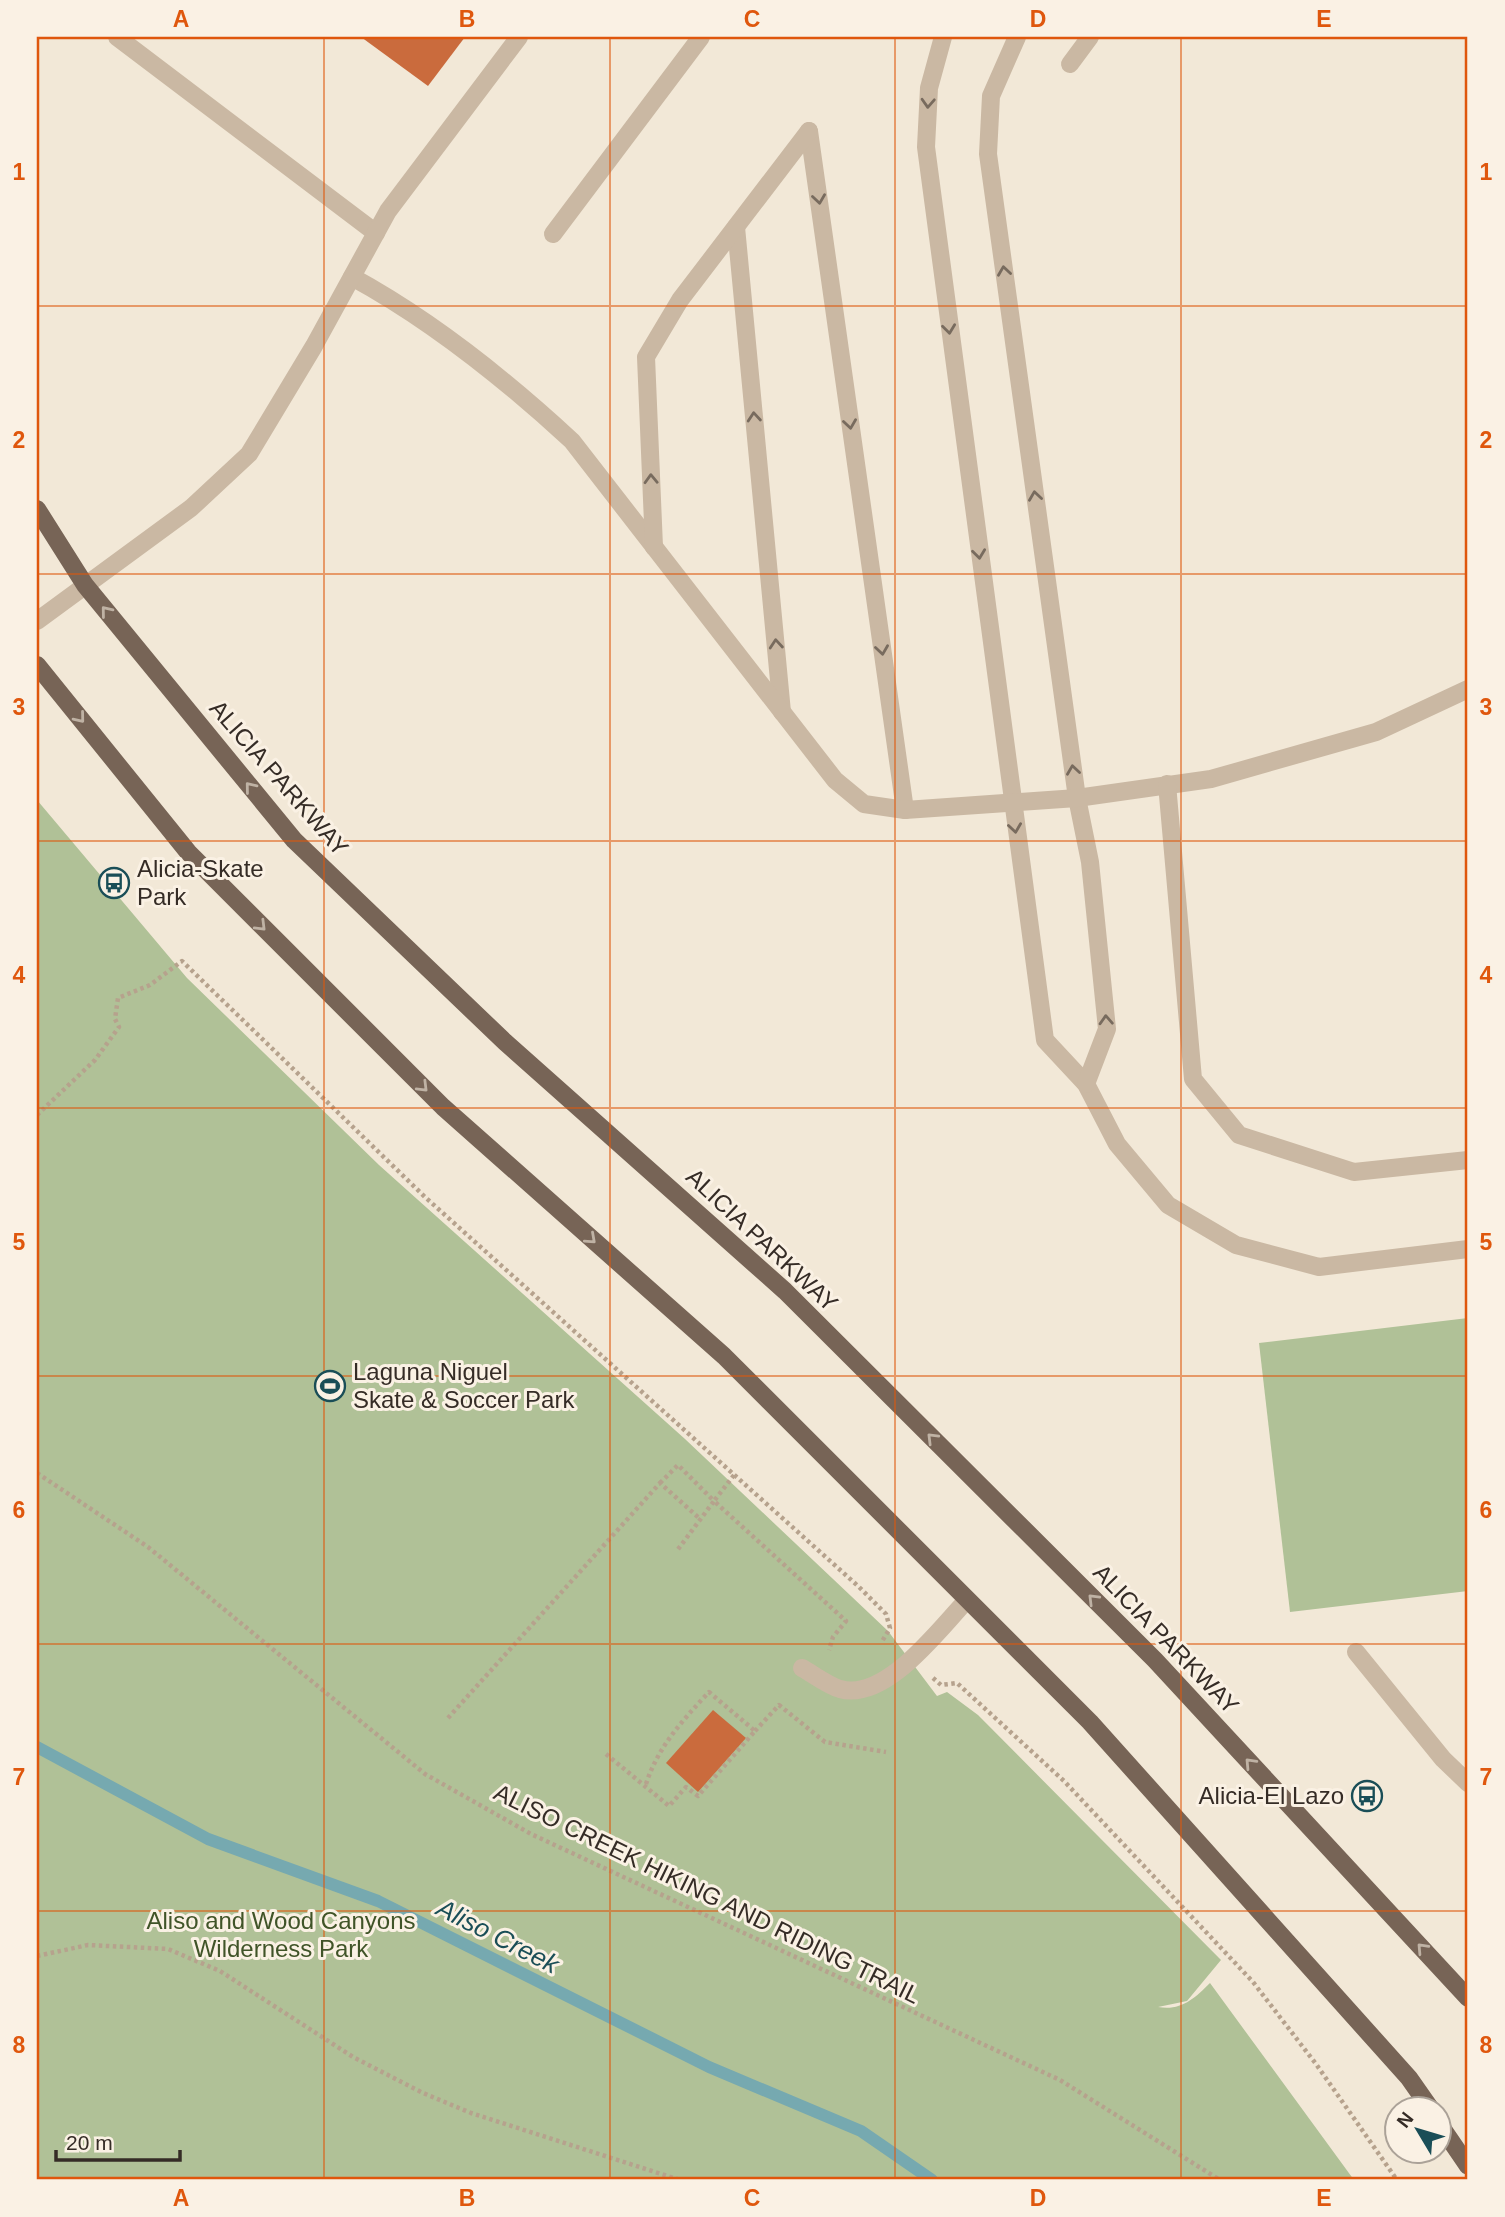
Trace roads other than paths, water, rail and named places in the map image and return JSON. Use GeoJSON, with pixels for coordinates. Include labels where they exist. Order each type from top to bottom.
{"type":"FeatureCollection","features":[{"type":"Feature","properties":{"kind":"main road","name":"ALICIA PARKWAY"},"geometry":{"type":"LineString","coordinates":[[37,509],[85,585],[294,840],[505,1042],[795,1301],[1155,1660],[1468,1998]]}},
{"type":"Feature","properties":{"kind":"main road"},"geometry":{"type":"LineString","coordinates":[[37,665],[188,852],[443,1107],[724,1356],[1090,1722],[1409,2078],[1420,2094]]}},
{"type":"Feature","properties":{"kind":"main road"},"geometry":{"type":"LineString","coordinates":[[1452,2143],[1468,2166]]}},
{"type":"Feature","properties":{"kind":"lane"},"geometry":{"type":"LineString","coordinates":[[117,37],[376,233]]}},
{"type":"Feature","properties":{"kind":"lane"},"geometry":{"type":"LineString","coordinates":[[37,621],[191,508],[249,454],[388,211],[519,37]]}},
{"type":"Feature","properties":{"kind":"lane"},"geometry":{"type":"LineString","coordinates":[[553,234],[701,37]]}},
{"type":"Feature","properties":{"kind":"lane"},"geometry":{"type":"LineString","coordinates":[[943,37],[929,88],[926,147],[1045,1040],[1086,1084],[1117,1144],[1168,1205],[1236,1245],[1319,1267],[1468,1249]]}},
{"type":"Feature","properties":{"kind":"lane"},"geometry":{"type":"LineString","coordinates":[[1017,37],[991,96],[988,154],[1077,798],[1090,862],[1107,1029],[1086,1084]]}},
{"type":"Feature","properties":{"kind":"lane"},"geometry":{"type":"LineString","coordinates":[[1069,64],[1090,37]]}},
{"type":"Feature","properties":{"kind":"lane"},"geometry":{"type":"LineString","coordinates":[[654,547],[646,357],[680,300],[809,131],[905,810]]}},
{"type":"Feature","properties":{"kind":"lane"},"geometry":{"type":"LineString","coordinates":[[736,227],[782,712]]}},
{"type":"Feature","properties":{"kind":"lane"},"geometry":{"type":"LineString","coordinates":[[352,277],[394,300],[531,404],[572,441],[835,780],[864,804],[905,810],[1077,798],[1211,779],[1376,732],[1468,689]]}},
{"type":"Feature","properties":{"kind":"lane"},"geometry":{"type":"LineString","coordinates":[[1167,784],[1193,1079],[1239,1135],[1354,1172],[1468,1160]]}},
{"type":"Feature","properties":{"kind":"lane"},"geometry":{"type":"LineString","coordinates":[[802,1668],[840,1689],[868,1688],[895,1675],[967,1600]]}},
{"type":"Feature","properties":{"kind":"lane"},"geometry":{"type":"LineString","coordinates":[[1356,1652],[1443,1759],[1468,1783]]}},
{"type":"Feature","properties":{"kind":"waterway","name":"Aliso Creek"},"geometry":{"type":"LineString","coordinates":[[37,1747],[208,1839],[378,1901],[709,2067],[861,2131],[932,2180]]}},
{"type":"Feature","properties":{"kind":"place","name":"Alicia-Skate Park"},"geometry":{"type":"Point","coordinates":[114,883]}},
{"type":"Feature","properties":{"kind":"place","name":"Laguna Niguel Skate & Soccer Park"},"geometry":{"type":"Point","coordinates":[330,1386]}},
{"type":"Feature","properties":{"kind":"place","name":"Alicia-El Lazo"},"geometry":{"type":"Point","coordinates":[1367,1796]}},
{"type":"Feature","properties":{"kind":"park label","name":"Aliso and Wood Canyons Wilderness Park"},"geometry":{"type":"Point","coordinates":[281,1935]}}]}
